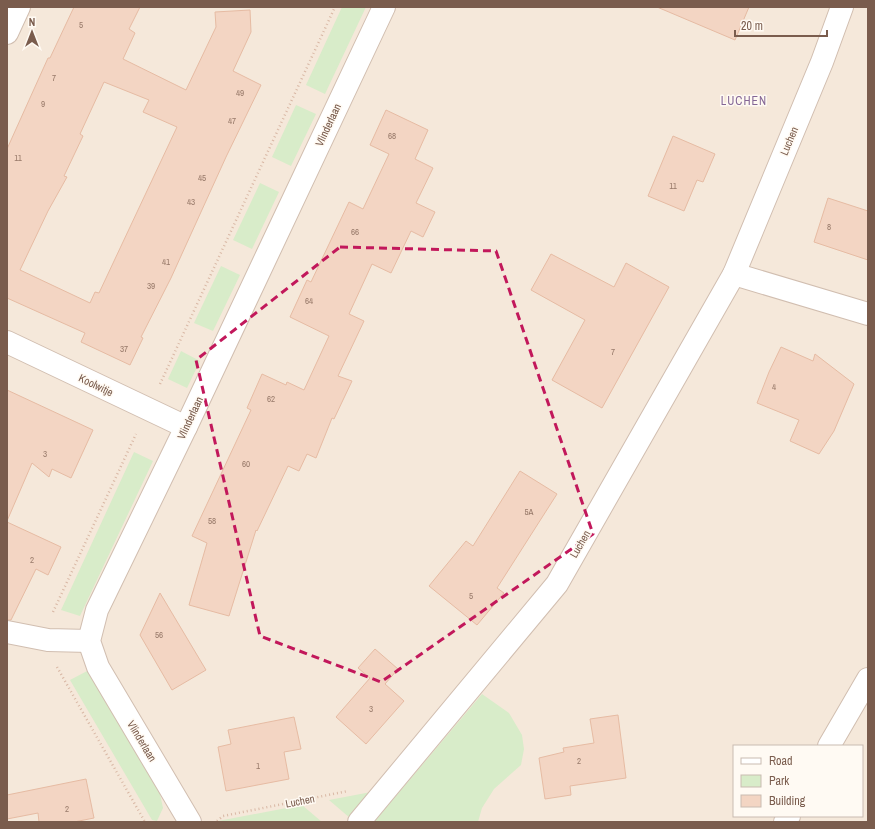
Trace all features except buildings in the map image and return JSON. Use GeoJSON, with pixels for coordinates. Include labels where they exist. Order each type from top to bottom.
{"type":"FeatureCollection","features":[{"type":"Feature","properties":{"kind":"street"},"geometry":{"type":"LineString","coordinates":[[7,34],[19,7]]}},
{"type":"Feature","properties":{"kind":"street","name":"Vlinderlaan"},"geometry":{"type":"LineString","coordinates":[[190,822],[98,667],[88,641],[97,610],[186,427],[384,7]]}},
{"type":"Feature","properties":{"kind":"street","name":"Luchen"},"geometry":{"type":"LineString","coordinates":[[359,822],[557,584],[734,274],[822,62],[842,7]]}},
{"type":"Feature","properties":{"kind":"street"},"geometry":{"type":"LineString","coordinates":[[734,274],[868,314]]}},
{"type":"Feature","properties":{"kind":"street","name":"Koolwitje"},"geometry":{"type":"LineString","coordinates":[[7,342],[186,427]]}},
{"type":"Feature","properties":{"kind":"street"},"geometry":{"type":"LineString","coordinates":[[7,632],[48,640],[88,641]]}},
{"type":"Feature","properties":{"kind":"street"},"geometry":{"type":"LineString","coordinates":[[830,745],[868,679]]}},
{"type":"Feature","properties":{"kind":"path","name":"Luchen"},"geometry":{"type":"LineString","coordinates":[[215,822],[223,816],[369,786],[388,788]]}},
{"type":"Feature","properties":{"kind":"highlighted area"},"geometry":{"type":"Polygon","coordinates":[[[340,247],[496,251],[593,534],[381,682],[260,636],[196,360],[340,247]]]}},
{"type":"Feature","properties":{"kind":"shaded area"},"geometry":{"type":"Polygon","coordinates":[[[7,7],[868,7],[868,822],[7,822],[7,7]]]}},
{"type":"Feature","properties":{"kind":"green space"},"geometry":{"type":"Polygon","coordinates":[[[342,7],[366,7],[325,94],[306,85],[342,7]]]}},
{"type":"Feature","properties":{"kind":"green space"},"geometry":{"type":"Polygon","coordinates":[[[296,105],[316,114],[291,166],[272,157],[296,105]]]}},
{"type":"Feature","properties":{"kind":"green space"},"geometry":{"type":"Polygon","coordinates":[[[260,183],[279,192],[252,249],[233,240],[260,183]]]}},
{"type":"Feature","properties":{"kind":"green space"},"geometry":{"type":"Polygon","coordinates":[[[221,266],[240,275],[213,331],[194,323],[221,266]]]}},
{"type":"Feature","properties":{"kind":"green space"},"geometry":{"type":"Polygon","coordinates":[[[181,351],[200,361],[187,388],[168,379],[181,351]]]}},
{"type":"Feature","properties":{"kind":"green space"},"geometry":{"type":"Polygon","coordinates":[[[134,452],[153,461],[80,616],[61,610],[134,452]]]}},
{"type":"Feature","properties":{"kind":"green space"},"geometry":{"type":"Polygon","coordinates":[[[89,670],[160,794],[163,808],[157,821],[152,820],[70,680],[89,670]]]}},
{"type":"Feature","properties":{"kind":"green space"},"geometry":{"type":"Polygon","coordinates":[[[482,694],[509,713],[522,735],[524,749],[521,765],[494,789],[482,808],[478,822],[374,822],[482,694]]]}},
{"type":"Feature","properties":{"kind":"green space"},"geometry":{"type":"Polygon","coordinates":[[[371,792],[350,818],[329,800],[371,792]]]}},
{"type":"Feature","properties":{"kind":"green space"},"geometry":{"type":"Polygon","coordinates":[[[302,805],[322,822],[218,822],[218,821],[302,805]]]}},
{"type":"Feature","properties":{"kind":"district","name":"LUCHEN"},"geometry":{"type":"Point","coordinates":[744,101]}}]}
